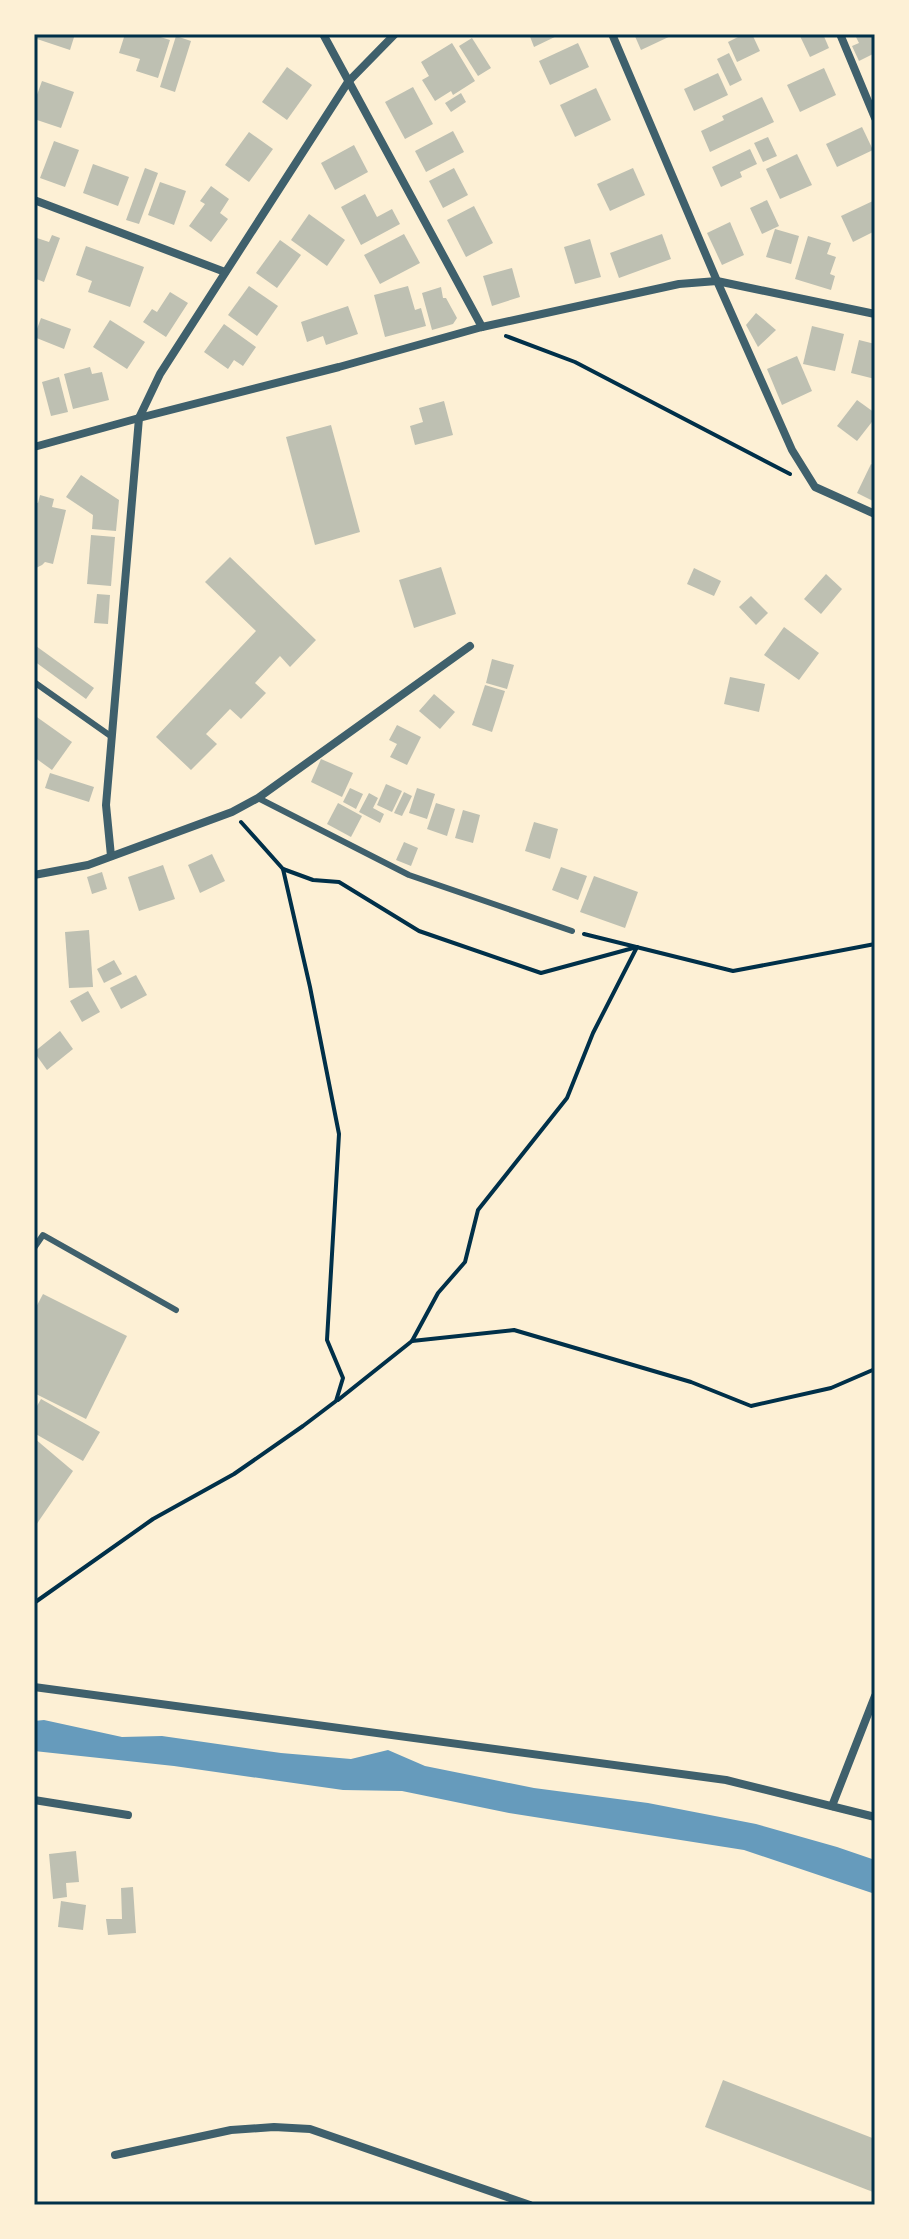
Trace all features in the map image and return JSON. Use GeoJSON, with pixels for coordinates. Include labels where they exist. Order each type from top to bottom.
{"type":"FeatureCollection","features":[{"type":"Feature","properties":{"kind":"street"},"geometry":{"type":"LineString","coordinates":[[323,34],[482,327]]}},
{"type":"Feature","properties":{"kind":"street"},"geometry":{"type":"LineString","coordinates":[[111,856],[106,805],[139,418],[160,374],[348,82],[395,34]]}},
{"type":"Feature","properties":{"kind":"street"},"geometry":{"type":"LineString","coordinates":[[612,34],[792,450],[815,487],[875,514]]}},
{"type":"Feature","properties":{"kind":"street"},"geometry":{"type":"LineString","coordinates":[[840,34],[875,118]]}},
{"type":"Feature","properties":{"kind":"street"},"geometry":{"type":"LineString","coordinates":[[34,200],[225,272]]}},
{"type":"Feature","properties":{"kind":"street"},"geometry":{"type":"LineString","coordinates":[[34,447],[482,327],[679,284],[717,281],[875,314]]}},
{"type":"Feature","properties":{"kind":"street"},"geometry":{"type":"LineString","coordinates":[[34,875],[88,865],[232,812],[258,798],[470,646]]}},
{"type":"Feature","properties":{"kind":"street"},"geometry":{"type":"LineString","coordinates":[[34,1687],[726,1780],[875,1817]]}},
{"type":"Feature","properties":{"kind":"street"},"geometry":{"type":"LineString","coordinates":[[832,1806],[875,1696]]}},
{"type":"Feature","properties":{"kind":"street"},"geometry":{"type":"LineString","coordinates":[[34,1800],[128,1815]]}},
{"type":"Feature","properties":{"kind":"street"},"geometry":{"type":"LineString","coordinates":[[115,2155],[231,2130],[274,2127],[310,2129],[530,2205]]}},
{"type":"Feature","properties":{"kind":"lane"},"geometry":{"type":"LineString","coordinates":[[34,682],[112,737]]}},
{"type":"Feature","properties":{"kind":"lane"},"geometry":{"type":"LineString","coordinates":[[258,798],[409,875],[572,931]]}},
{"type":"Feature","properties":{"kind":"lane"},"geometry":{"type":"LineString","coordinates":[[34,1248],[43,1235],[176,1310]]}},
{"type":"Feature","properties":{"kind":"path"},"geometry":{"type":"LineString","coordinates":[[482,327],[575,362],[815,487]]}},
{"type":"Feature","properties":{"kind":"path"},"geometry":{"type":"LineString","coordinates":[[232,812],[283,869],[313,880],[339,882],[419,931],[541,973],[637,947]]}},
{"type":"Feature","properties":{"kind":"path"},"geometry":{"type":"LineString","coordinates":[[283,869],[339,1134],[327,1340],[343,1378],[336,1401]]}},
{"type":"Feature","properties":{"kind":"path"},"geometry":{"type":"LineString","coordinates":[[572,931],[733,971],[875,944]]}},
{"type":"Feature","properties":{"kind":"path"},"geometry":{"type":"LineString","coordinates":[[34,1603],[153,1519],[234,1474],[336,1401],[412,1341],[438,1293],[465,1262],[478,1210],[567,1098],[593,1033],[637,947]]}},
{"type":"Feature","properties":{"kind":"path"},"geometry":{"type":"LineString","coordinates":[[412,1341],[514,1330],[691,1382],[751,1406],[831,1388],[875,1369]]}},
{"type":"Feature","properties":{"kind":"water"},"geometry":{"type":"Polygon","coordinates":[[[44,1720],[122,1737],[162,1736],[281,1753],[351,1759],[388,1750],[425,1766],[534,1788],[648,1803],[756,1824],[875,1860],[875,1894],[744,1850],[509,1813],[402,1791],[343,1790],[174,1766],[34,1751],[34,1721],[44,1720]]]}},
{"type":"Feature","properties":{"kind":"building"},"geometry":{"type":"Polygon","coordinates":[[[35,34],[75,34],[70,50],[34,38],[35,34]]]}},
{"type":"Feature","properties":{"kind":"building"},"geometry":{"type":"Polygon","coordinates":[[[125,34],[151,34],[170,40],[158,78],[136,71],[140,59],[119,53],[125,34]]]}},
{"type":"Feature","properties":{"kind":"building"},"geometry":{"type":"Polygon","coordinates":[[[529,34],[561,34],[534,47],[529,34]]]}},
{"type":"Feature","properties":{"kind":"building"},"geometry":{"type":"Polygon","coordinates":[[[634,34],[675,34],[641,50],[634,34]]]}},
{"type":"Feature","properties":{"kind":"building"},"geometry":{"type":"Polygon","coordinates":[[[744,34],[752,34],[760,51],[737,62],[728,42],[744,34]]]}},
{"type":"Feature","properties":{"kind":"building"},"geometry":{"type":"Polygon","coordinates":[[[799,34],[823,34],[829,48],[810,57],[799,34]]]}},
{"type":"Feature","properties":{"kind":"building"},"geometry":{"type":"Polygon","coordinates":[[[873,34],[875,53],[859,61],[852,46],[859,43],[856,37],[873,34]]]}},
{"type":"Feature","properties":{"kind":"building"},"geometry":{"type":"Polygon","coordinates":[[[176,36],[191,41],[175,92],[160,87],[176,36]]]}},
{"type":"Feature","properties":{"kind":"building"},"geometry":{"type":"Polygon","coordinates":[[[472,38],[491,68],[478,76],[459,46],[472,38]]]}},
{"type":"Feature","properties":{"kind":"building"},"geometry":{"type":"Polygon","coordinates":[[[452,43],[475,81],[453,95],[451,91],[435,101],[422,80],[429,76],[421,62],[452,43]]]}},
{"type":"Feature","properties":{"kind":"building"},"geometry":{"type":"Polygon","coordinates":[[[578,43],[589,67],[550,85],[539,61],[578,43]]]}},
{"type":"Feature","properties":{"kind":"building"},"geometry":{"type":"Polygon","coordinates":[[[729,53],[742,80],[730,86],[717,59],[729,53]]]}},
{"type":"Feature","properties":{"kind":"building"},"geometry":{"type":"Polygon","coordinates":[[[287,67],[312,85],[287,120],[262,102],[287,67]]]}},
{"type":"Feature","properties":{"kind":"building"},"geometry":{"type":"Polygon","coordinates":[[[824,68],[836,95],[800,112],[787,85],[824,68]]]}},
{"type":"Feature","properties":{"kind":"building"},"geometry":{"type":"Polygon","coordinates":[[[718,73],[728,95],[694,111],[684,89],[718,73]]]}},
{"type":"Feature","properties":{"kind":"building"},"geometry":{"type":"Polygon","coordinates":[[[42,81],[74,92],[61,128],[34,119],[34,103],[42,81]]]}},
{"type":"Feature","properties":{"kind":"building"},"geometry":{"type":"Polygon","coordinates":[[[413,87],[433,124],[405,139],[385,102],[413,87]]]}},
{"type":"Feature","properties":{"kind":"building"},"geometry":{"type":"Polygon","coordinates":[[[596,88],[611,120],[575,137],[560,105],[596,88]]]}},
{"type":"Feature","properties":{"kind":"building"},"geometry":{"type":"Polygon","coordinates":[[[461,93],[466,102],[451,112],[445,103],[461,93]]]}},
{"type":"Feature","properties":{"kind":"building"},"geometry":{"type":"Polygon","coordinates":[[[762,97],[774,122],[710,152],[701,131],[724,120],[722,116],[762,97]]]}},
{"type":"Feature","properties":{"kind":"building"},"geometry":{"type":"Polygon","coordinates":[[[862,127],[873,150],[837,167],[826,144],[862,127]]]}},
{"type":"Feature","properties":{"kind":"building"},"geometry":{"type":"Polygon","coordinates":[[[453,131],[464,152],[426,172],[415,151],[453,131]]]}},
{"type":"Feature","properties":{"kind":"building"},"geometry":{"type":"Polygon","coordinates":[[[249,132],[273,149],[249,182],[225,165],[249,132]]]}},
{"type":"Feature","properties":{"kind":"building"},"geometry":{"type":"Polygon","coordinates":[[[768,137],[777,156],[763,162],[754,143],[768,137]]]}},
{"type":"Feature","properties":{"kind":"building"},"geometry":{"type":"Polygon","coordinates":[[[54,141],[79,150],[65,187],[40,178],[54,141]]]}},
{"type":"Feature","properties":{"kind":"building"},"geometry":{"type":"Polygon","coordinates":[[[354,145],[368,172],[335,190],[321,163],[354,145]]]}},
{"type":"Feature","properties":{"kind":"building"},"geometry":{"type":"Polygon","coordinates":[[[750,149],[757,164],[740,172],[742,177],[721,187],[712,167],[750,149]]]}},
{"type":"Feature","properties":{"kind":"building"},"geometry":{"type":"Polygon","coordinates":[[[797,154],[812,185],[780,199],[766,169],[797,154]]]}},
{"type":"Feature","properties":{"kind":"building"},"geometry":{"type":"Polygon","coordinates":[[[93,164],[129,177],[118,206],[83,193],[93,164]]]}},
{"type":"Feature","properties":{"kind":"building"},"geometry":{"type":"Polygon","coordinates":[[[145,168],[158,173],[139,224],[126,220],[145,168]]]}},
{"type":"Feature","properties":{"kind":"building"},"geometry":{"type":"Polygon","coordinates":[[[454,168],[468,195],[443,208],[429,181],[454,168]]]}},
{"type":"Feature","properties":{"kind":"building"},"geometry":{"type":"Polygon","coordinates":[[[633,168],[645,195],[610,211],[597,184],[633,168]]]}},
{"type":"Feature","properties":{"kind":"building"},"geometry":{"type":"Polygon","coordinates":[[[160,182],[186,191],[174,225],[148,215],[160,182]]]}},
{"type":"Feature","properties":{"kind":"building"},"geometry":{"type":"Polygon","coordinates":[[[211,186],[229,199],[220,213],[228,219],[211,242],[189,226],[205,204],[200,201],[211,186]]]}},
{"type":"Feature","properties":{"kind":"building"},"geometry":{"type":"Polygon","coordinates":[[[365,194],[377,217],[392,209],[400,224],[361,245],[341,207],[365,194]]]}},
{"type":"Feature","properties":{"kind":"building"},"geometry":{"type":"Polygon","coordinates":[[[767,200],[779,226],[762,234],[750,208],[767,200]]]}},
{"type":"Feature","properties":{"kind":"building"},"geometry":{"type":"Polygon","coordinates":[[[875,200],[875,231],[853,242],[841,216],[875,200]]]}},
{"type":"Feature","properties":{"kind":"building"},"geometry":{"type":"Polygon","coordinates":[[[474,206],[493,243],[466,257],[447,220],[474,206]]]}},
{"type":"Feature","properties":{"kind":"building"},"geometry":{"type":"Polygon","coordinates":[[[309,214],[345,240],[327,266],[291,240],[309,214]]]}},
{"type":"Feature","properties":{"kind":"building"},"geometry":{"type":"Polygon","coordinates":[[[730,222],[744,255],[722,265],[707,233],[730,222]]]}},
{"type":"Feature","properties":{"kind":"building"},"geometry":{"type":"Polygon","coordinates":[[[775,229],[799,236],[791,264],[766,257],[775,229]]]}},
{"type":"Feature","properties":{"kind":"building"},"geometry":{"type":"Polygon","coordinates":[[[404,234],[420,263],[380,284],[364,255],[404,234]]]}},
{"type":"Feature","properties":{"kind":"building"},"geometry":{"type":"Polygon","coordinates":[[[662,234],[671,259],[619,278],[610,253],[662,234]]]}},
{"type":"Feature","properties":{"kind":"building"},"geometry":{"type":"Polygon","coordinates":[[[52,235],[60,238],[44,282],[34,278],[34,237],[49,242],[52,235]]]}},
{"type":"Feature","properties":{"kind":"building"},"geometry":{"type":"Polygon","coordinates":[[[808,236],[831,243],[827,254],[836,257],[830,274],[835,276],[831,290],[795,279],[808,236]]]}},
{"type":"Feature","properties":{"kind":"building"},"geometry":{"type":"Polygon","coordinates":[[[590,239],[601,277],[575,284],[564,247],[590,239]]]}},
{"type":"Feature","properties":{"kind":"building"},"geometry":{"type":"Polygon","coordinates":[[[280,240],[301,255],[277,288],[256,273],[280,240]]]}},
{"type":"Feature","properties":{"kind":"building"},"geometry":{"type":"Polygon","coordinates":[[[86,246],[144,267],[130,307],[88,292],[92,281],[76,275],[86,246]]]}},
{"type":"Feature","properties":{"kind":"building"},"geometry":{"type":"Polygon","coordinates":[[[512,268],[520,297],[492,306],[483,276],[512,268]]]}},
{"type":"Feature","properties":{"kind":"building"},"geometry":{"type":"Polygon","coordinates":[[[249,286],[278,306],[257,336],[228,315],[249,286]]]}},
{"type":"Feature","properties":{"kind":"building"},"geometry":{"type":"Polygon","coordinates":[[[408,286],[415,310],[421,308],[426,326],[385,337],[374,295],[408,286]]]}},
{"type":"Feature","properties":{"kind":"building"},"geometry":{"type":"Polygon","coordinates":[[[441,287],[443,298],[446,298],[457,318],[453,324],[432,330],[422,293],[441,287]]]}},
{"type":"Feature","properties":{"kind":"building"},"geometry":{"type":"Polygon","coordinates":[[[170,292],[188,303],[166,337],[143,322],[152,309],[157,312],[170,292]]]}},
{"type":"Feature","properties":{"kind":"building"},"geometry":{"type":"Polygon","coordinates":[[[348,306],[358,334],[326,345],[323,336],[307,342],[301,322],[348,306]]]}},
{"type":"Feature","properties":{"kind":"building"},"geometry":{"type":"Polygon","coordinates":[[[756,313],[776,330],[758,347],[746,325],[756,313]]]}},
{"type":"Feature","properties":{"kind":"building"},"geometry":{"type":"Polygon","coordinates":[[[41,318],[71,329],[64,349],[34,337],[41,318]]]}},
{"type":"Feature","properties":{"kind":"building"},"geometry":{"type":"Polygon","coordinates":[[[110,320],[145,342],[127,369],[93,347],[110,320]]]}},
{"type":"Feature","properties":{"kind":"building"},"geometry":{"type":"Polygon","coordinates":[[[224,324],[256,347],[243,366],[234,360],[228,369],[204,352],[224,324]]]}},
{"type":"Feature","properties":{"kind":"building"},"geometry":{"type":"Polygon","coordinates":[[[812,326],[844,334],[835,371],[803,364],[812,326]]]}},
{"type":"Feature","properties":{"kind":"building"},"geometry":{"type":"Polygon","coordinates":[[[859,340],[875,344],[875,379],[851,373],[859,340]]]}},
{"type":"Feature","properties":{"kind":"building"},"geometry":{"type":"Polygon","coordinates":[[[797,356],[812,391],[782,405],[767,369],[797,356]]]}},
{"type":"Feature","properties":{"kind":"building"},"geometry":{"type":"Polygon","coordinates":[[[90,367],[92,374],[102,372],[109,400],[73,409],[64,374],[90,367]]]}},
{"type":"Feature","properties":{"kind":"building"},"geometry":{"type":"Polygon","coordinates":[[[59,377],[68,412],[51,416],[42,382],[59,377]]]}},
{"type":"Feature","properties":{"kind":"building"},"geometry":{"type":"Polygon","coordinates":[[[857,400],[875,413],[875,418],[857,441],[837,426],[857,400]]]}},
{"type":"Feature","properties":{"kind":"building"},"geometry":{"type":"Polygon","coordinates":[[[444,401],[453,435],[415,445],[410,426],[423,422],[419,408],[444,401]]]}},
{"type":"Feature","properties":{"kind":"building"},"geometry":{"type":"Polygon","coordinates":[[[331,425],[360,532],[315,545],[286,437],[331,425]]]}},
{"type":"Feature","properties":{"kind":"building"},"geometry":{"type":"Polygon","coordinates":[[[871,464],[875,466],[875,502],[857,493],[871,464]]]}},
{"type":"Feature","properties":{"kind":"building"},"geometry":{"type":"Polygon","coordinates":[[[81,475],[119,500],[116,531],[92,529],[93,515],[66,497],[81,475]]]}},
{"type":"Feature","properties":{"kind":"building"},"geometry":{"type":"Polygon","coordinates":[[[40,495],[54,499],[52,507],[66,510],[53,564],[45,562],[34,569],[34,502],[38,503],[40,495]]]}},
{"type":"Feature","properties":{"kind":"building"},"geometry":{"type":"Polygon","coordinates":[[[91,535],[115,537],[111,586],[87,584],[91,535]]]}},
{"type":"Feature","properties":{"kind":"building"},"geometry":{"type":"Polygon","coordinates":[[[230,557],[316,640],[290,667],[280,656],[255,683],[266,693],[241,719],[230,709],[206,734],[217,744],[191,770],[156,737],[256,631],[205,582],[230,557]]]}},
{"type":"Feature","properties":{"kind":"building"},"geometry":{"type":"Polygon","coordinates":[[[441,567],[456,614],[414,628],[399,580],[441,567]]]}},
{"type":"Feature","properties":{"kind":"building"},"geometry":{"type":"Polygon","coordinates":[[[694,568],[721,581],[714,596],[687,584],[694,568]]]}},
{"type":"Feature","properties":{"kind":"building"},"geometry":{"type":"Polygon","coordinates":[[[826,574],[842,589],[821,614],[804,599],[826,574]]]}},
{"type":"Feature","properties":{"kind":"building"},"geometry":{"type":"Polygon","coordinates":[[[97,594],[110,595],[108,624],[94,623],[97,594]]]}},
{"type":"Feature","properties":{"kind":"building"},"geometry":{"type":"Polygon","coordinates":[[[751,596],[768,613],[756,625],[739,607],[751,596]]]}},
{"type":"Feature","properties":{"kind":"building"},"geometry":{"type":"Polygon","coordinates":[[[784,627],[819,653],[799,680],[764,655],[784,627]]]}},
{"type":"Feature","properties":{"kind":"building"},"geometry":{"type":"Polygon","coordinates":[[[36,646],[94,688],[86,699],[34,661],[36,646]]]}},
{"type":"Feature","properties":{"kind":"building"},"geometry":{"type":"Polygon","coordinates":[[[492,659],[514,665],[507,689],[486,683],[492,659]]]}},
{"type":"Feature","properties":{"kind":"building"},"geometry":{"type":"Polygon","coordinates":[[[730,677],[765,684],[759,712],[724,704],[730,677]]]}},
{"type":"Feature","properties":{"kind":"building"},"geometry":{"type":"Polygon","coordinates":[[[485,685],[505,691],[492,732],[472,725],[485,685]]]}},
{"type":"Feature","properties":{"kind":"building"},"geometry":{"type":"Polygon","coordinates":[[[434,694],[455,712],[440,729],[419,711],[434,694]]]}},
{"type":"Feature","properties":{"kind":"building"},"geometry":{"type":"Polygon","coordinates":[[[34,715],[72,742],[52,770],[34,757],[34,715]]]}},
{"type":"Feature","properties":{"kind":"building"},"geometry":{"type":"Polygon","coordinates":[[[397,725],[421,737],[407,765],[390,757],[397,744],[389,740],[397,725]]]}},
{"type":"Feature","properties":{"kind":"building"},"geometry":{"type":"Polygon","coordinates":[[[321,759],[353,773],[342,797],[311,782],[321,759]]]}},
{"type":"Feature","properties":{"kind":"building"},"geometry":{"type":"Polygon","coordinates":[[[50,773],[94,787],[89,802],[45,788],[50,773]]]}},
{"type":"Feature","properties":{"kind":"building"},"geometry":{"type":"Polygon","coordinates":[[[386,784],[402,791],[392,812],[377,805],[386,784]]]}},
{"type":"Feature","properties":{"kind":"building"},"geometry":{"type":"Polygon","coordinates":[[[350,788],[363,794],[356,809],[343,802],[350,788]]]}},
{"type":"Feature","properties":{"kind":"building"},"geometry":{"type":"Polygon","coordinates":[[[417,788],[435,794],[427,819],[409,813],[417,788]]]}},
{"type":"Feature","properties":{"kind":"building"},"geometry":{"type":"Polygon","coordinates":[[[404,792],[412,796],[402,816],[394,813],[404,792]]]}},
{"type":"Feature","properties":{"kind":"building"},"geometry":{"type":"Polygon","coordinates":[[[369,793],[378,798],[373,808],[384,814],[380,823],[359,812],[369,793]]]}},
{"type":"Feature","properties":{"kind":"building"},"geometry":{"type":"Polygon","coordinates":[[[338,803],[362,816],[351,837],[327,824],[338,803]]]}},
{"type":"Feature","properties":{"kind":"building"},"geometry":{"type":"Polygon","coordinates":[[[436,803],[455,809],[447,836],[427,829],[436,803]]]}},
{"type":"Feature","properties":{"kind":"building"},"geometry":{"type":"Polygon","coordinates":[[[463,810],[480,815],[473,843],[455,838],[463,810]]]}},
{"type":"Feature","properties":{"kind":"building"},"geometry":{"type":"Polygon","coordinates":[[[534,822],[558,829],[550,859],[525,851],[534,822]]]}},
{"type":"Feature","properties":{"kind":"building"},"geometry":{"type":"Polygon","coordinates":[[[404,842],[418,848],[411,866],[396,860],[404,842]]]}},
{"type":"Feature","properties":{"kind":"building"},"geometry":{"type":"Polygon","coordinates":[[[212,854],[225,881],[200,893],[188,865],[212,854]]]}},
{"type":"Feature","properties":{"kind":"building"},"geometry":{"type":"Polygon","coordinates":[[[163,865],[175,899],[139,911],[128,877],[163,865]]]}},
{"type":"Feature","properties":{"kind":"building"},"geometry":{"type":"Polygon","coordinates":[[[561,867],[587,876],[578,900],[552,890],[561,867]]]}},
{"type":"Feature","properties":{"kind":"building"},"geometry":{"type":"Polygon","coordinates":[[[102,872],[107,889],[92,894],[87,877],[102,872]]]}},
{"type":"Feature","properties":{"kind":"building"},"geometry":{"type":"Polygon","coordinates":[[[594,876],[638,892],[625,928],[580,912],[594,876]]]}},
{"type":"Feature","properties":{"kind":"building"},"geometry":{"type":"Polygon","coordinates":[[[89,930],[93,987],[69,988],[65,932],[89,930]]]}},
{"type":"Feature","properties":{"kind":"building"},"geometry":{"type":"Polygon","coordinates":[[[114,960],[122,974],[104,983],[97,969],[114,960]]]}},
{"type":"Feature","properties":{"kind":"building"},"geometry":{"type":"Polygon","coordinates":[[[136,975],[147,995],[121,1009],[110,988],[136,975]]]}},
{"type":"Feature","properties":{"kind":"building"},"geometry":{"type":"Polygon","coordinates":[[[88,991],[100,1012],[82,1022],[70,1001],[88,991]]]}},
{"type":"Feature","properties":{"kind":"building"},"geometry":{"type":"Polygon","coordinates":[[[60,1031],[73,1049],[47,1070],[34,1052],[60,1031]]]}},
{"type":"Feature","properties":{"kind":"building"},"geometry":{"type":"Polygon","coordinates":[[[43,1294],[127,1336],[86,1419],[34,1393],[34,1311],[43,1294]]]}},
{"type":"Feature","properties":{"kind":"building"},"geometry":{"type":"Polygon","coordinates":[[[41,1399],[100,1432],[83,1461],[34,1433],[34,1411],[41,1399]]]}},
{"type":"Feature","properties":{"kind":"building"},"geometry":{"type":"Polygon","coordinates":[[[34,1438],[73,1471],[34,1528],[34,1438]]]}},
{"type":"Feature","properties":{"kind":"building"},"geometry":{"type":"Polygon","coordinates":[[[76,1851],[79,1882],[66,1883],[67,1897],[53,1899],[49,1854],[76,1851]]]}},
{"type":"Feature","properties":{"kind":"building"},"geometry":{"type":"Polygon","coordinates":[[[133,1887],[136,1933],[108,1935],[106,1919],[122,1919],[121,1888],[133,1887]]]}},
{"type":"Feature","properties":{"kind":"building"},"geometry":{"type":"Polygon","coordinates":[[[61,1901],[86,1905],[83,1930],[58,1927],[61,1901]]]}},
{"type":"Feature","properties":{"kind":"building"},"geometry":{"type":"Polygon","coordinates":[[[723,2080],[875,2139],[873,2192],[705,2127],[723,2080]]]}}]}
